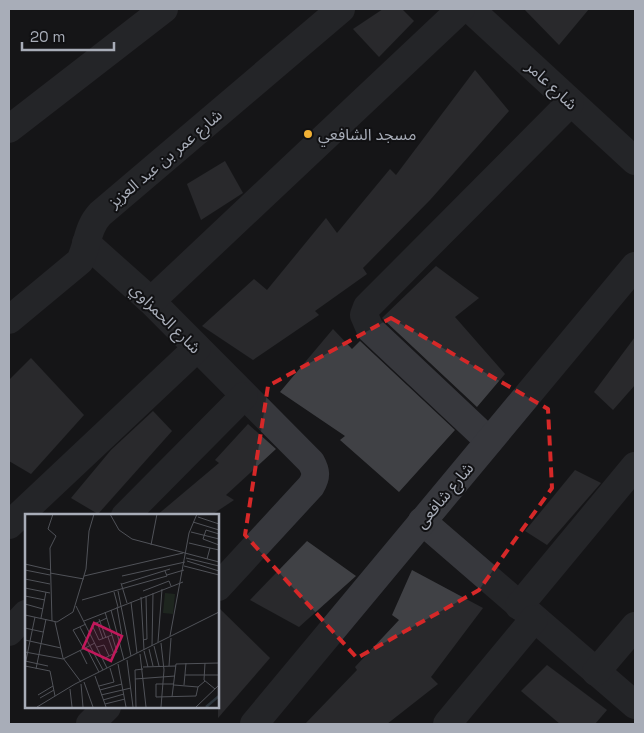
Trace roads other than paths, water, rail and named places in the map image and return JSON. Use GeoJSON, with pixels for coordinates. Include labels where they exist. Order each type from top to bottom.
{"type":"FeatureCollection","features":[{"type":"Feature","properties":{"kind":"street"},"geometry":{"type":"LineString","coordinates":[[9,129],[164,9]]}},
{"type":"Feature","properties":{"kind":"street","name":"شارع عمر بن عبد العزيز"},"geometry":{"type":"LineString","coordinates":[[9,320],[74,268],[85,252],[92,222],[100,214],[341,9]]}},
{"type":"Feature","properties":{"kind":"street"},"geometry":{"type":"LineString","coordinates":[[151,302],[461,9]]}},
{"type":"Feature","properties":{"kind":"street","name":"شارع عامر"},"geometry":{"type":"LineString","coordinates":[[470,9],[635,161]]}},
{"type":"Feature","properties":{"kind":"street"},"geometry":{"type":"LineString","coordinates":[[489,441],[370,329],[364,315],[367,306],[570,103]]}},
{"type":"Feature","properties":{"kind":"street","name":"شارع الحمزاوي"},"geometry":{"type":"LineString","coordinates":[[86,242],[151,302],[311,462],[316,470],[316,478],[311,486],[219,586]]}},
{"type":"Feature","properties":{"kind":"street","name":"شارع شافعى"},"geometry":{"type":"LineString","coordinates":[[254,724],[635,266]]}},
{"type":"Feature","properties":{"kind":"street"},"geometry":{"type":"LineString","coordinates":[[9,526],[197,348]]}},
{"type":"Feature","properties":{"kind":"street"},"geometry":{"type":"LineString","coordinates":[[127,514],[244,396]]}},
{"type":"Feature","properties":{"kind":"street"},"geometry":{"type":"LineString","coordinates":[[448,724],[526,613],[635,466]]}},
{"type":"Feature","properties":{"kind":"street"},"geometry":{"type":"LineString","coordinates":[[422,521],[526,613],[635,705]]}},
{"type":"Feature","properties":{"kind":"street"},"geometry":{"type":"LineString","coordinates":[[9,632],[25,615]]}},
{"type":"Feature","properties":{"kind":"street"},"geometry":{"type":"LineString","coordinates":[[596,672],[635,626]]}},
{"type":"Feature","properties":{"kind":"street"},"geometry":{"type":"LineString","coordinates":[[90,724],[105,708]]}},
{"type":"Feature","properties":{"kind":"place","name":"مسجد الشافعي"},"geometry":{"type":"Point","coordinates":[308,134]}}]}
